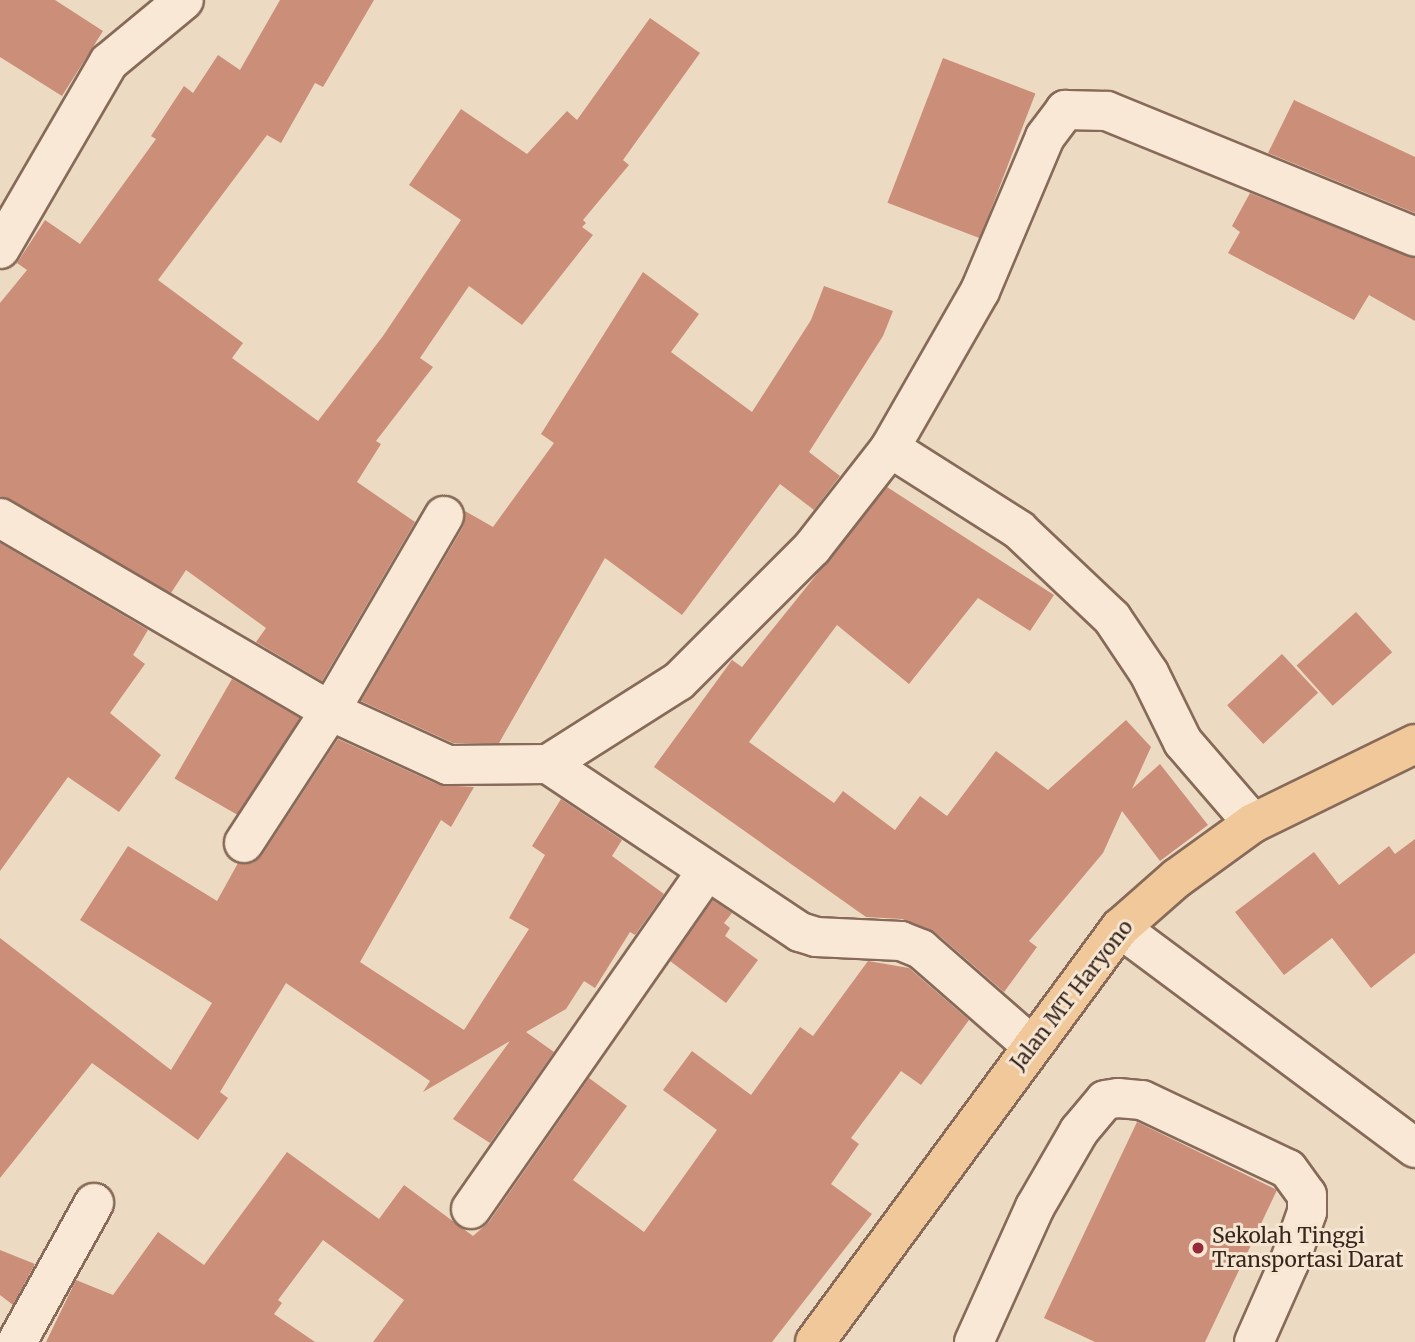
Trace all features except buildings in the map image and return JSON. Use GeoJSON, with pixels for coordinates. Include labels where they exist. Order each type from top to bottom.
{"type":"FeatureCollection","features":[{"type":"Feature","properties":{"kind":"main road","name":"Jalan MT Haryono"},"geometry":{"type":"LineString","coordinates":[[814,1342],[1031,1045],[1121,929],[1177,878],[1253,823],[1415,744]]}},
{"type":"Feature","properties":{"kind":"street"},"geometry":{"type":"LineString","coordinates":[[0,249],[109,62],[184,0]]}},
{"type":"Feature","properties":{"kind":"street"},"geometry":{"type":"LineString","coordinates":[[0,518],[330,711],[448,765],[548,764],[679,681],[812,548],[890,448],[979,291],[1045,137],[1065,110],[1107,111],[1415,237]]}},
{"type":"Feature","properties":{"kind":"street"},"geometry":{"type":"LineString","coordinates":[[890,448],[1019,530],[1112,618],[1149,673],[1183,742],[1253,823]]}},
{"type":"Feature","properties":{"kind":"street"},"geometry":{"type":"LineString","coordinates":[[244,843],[330,711],[444,516]]}},
{"type":"Feature","properties":{"kind":"street"},"geometry":{"type":"LineString","coordinates":[[548,764],[705,873],[800,932],[816,937],[901,942],[921,949],[1031,1045]]}},
{"type":"Feature","properties":{"kind":"street"},"geometry":{"type":"LineString","coordinates":[[471,1209],[705,873]]}},
{"type":"Feature","properties":{"kind":"street"},"geometry":{"type":"LineString","coordinates":[[1121,929],[1415,1148]]}},
{"type":"Feature","properties":{"kind":"street"},"geometry":{"type":"LineString","coordinates":[[974,1342],[1035,1208],[1079,1131],[1105,1100],[1118,1098],[1142,1100],[1288,1169],[1307,1195],[1307,1212],[1289,1264],[1254,1342]]}},
{"type":"Feature","properties":{"kind":"street"},"geometry":{"type":"LineString","coordinates":[[17,1342],[94,1203]]}},
{"type":"Feature","properties":{"kind":"place","name":"Sekolah Tinggi Transportasi Darat"},"geometry":{"type":"Point","coordinates":[1198,1248]}}]}
